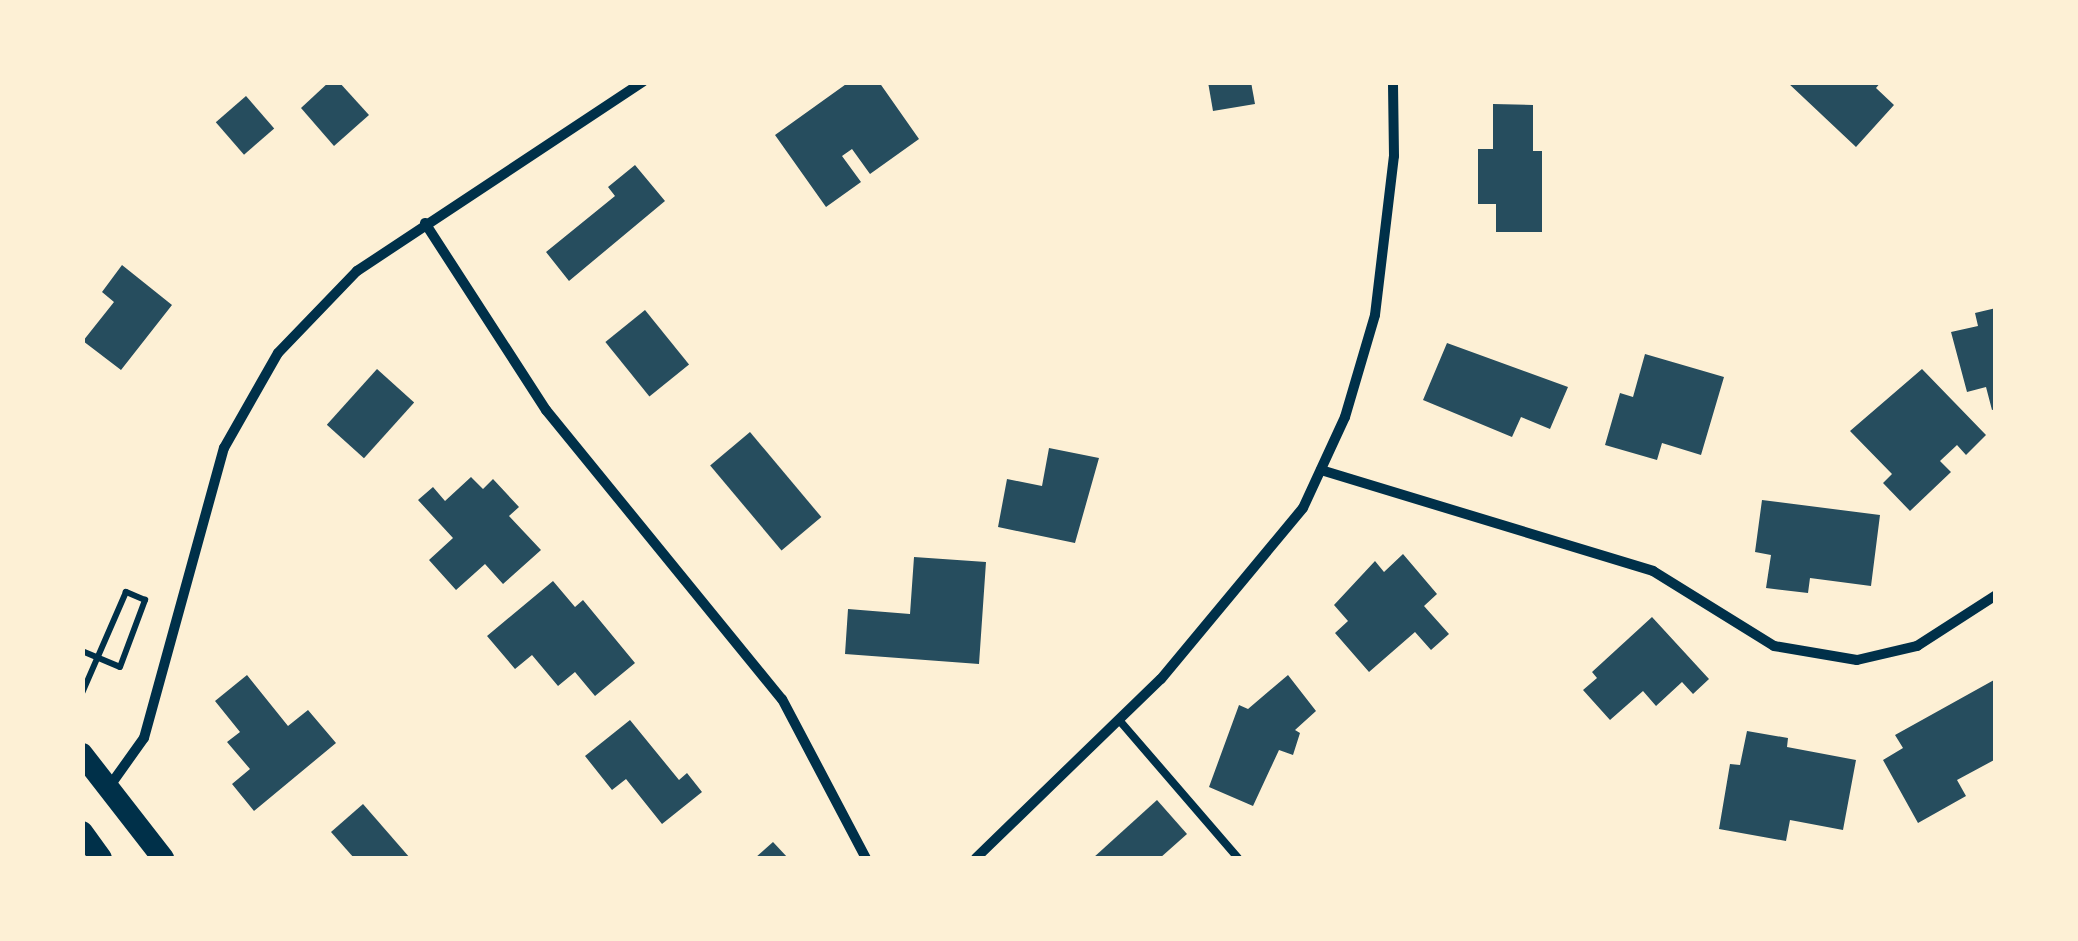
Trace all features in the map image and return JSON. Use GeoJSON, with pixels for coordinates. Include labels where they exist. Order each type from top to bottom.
{"type":"FeatureCollection","features":[{"type":"Feature","properties":{"kind":"main road"},"geometry":{"type":"LineString","coordinates":[[82,754],[163,858]]}},
{"type":"Feature","properties":{"kind":"main road"},"geometry":{"type":"LineString","coordinates":[[82,832],[102,858]]}},
{"type":"Feature","properties":{"kind":"street"},"geometry":{"type":"LineString","coordinates":[[109,787],[144,738],[202,513],[247,401],[321,303],[425,223],[643,82]]}},
{"type":"Feature","properties":{"kind":"street"},"geometry":{"type":"LineString","coordinates":[[976,858],[1119,720],[1232,600],[1304,508],[1344,417],[1384,269],[1393,82]]}},
{"type":"Feature","properties":{"kind":"street"},"geometry":{"type":"LineString","coordinates":[[425,223],[546,410],[782,699],[866,858]]}},
{"type":"Feature","properties":{"kind":"street"},"geometry":{"type":"LineString","coordinates":[[1321,470],[1652,571],[1774,646],[1872,656],[1917,646],[1996,594]]}},
{"type":"Feature","properties":{"kind":"lane"},"geometry":{"type":"LineString","coordinates":[[1119,720],[1238,858]]}},
{"type":"Feature","properties":{"kind":"path"},"geometry":{"type":"LineString","coordinates":[[82,652],[120,667],[145,600],[126,592],[82,693]]}},
{"type":"Feature","properties":{"kind":"building"},"geometry":{"type":"Polygon","coordinates":[[[329,82],[339,82],[369,115],[334,146],[301,108],[329,82]]]}},
{"type":"Feature","properties":{"kind":"building"},"geometry":{"type":"Polygon","coordinates":[[[849,82],[879,82],[919,139],[870,174],[852,149],[842,156],[861,182],[826,207],[775,135],[849,82]]]}},
{"type":"Feature","properties":{"kind":"building"},"geometry":{"type":"Polygon","coordinates":[[[1208,82],[1251,82],[1255,104],[1213,111],[1208,82]]]}},
{"type":"Feature","properties":{"kind":"building"},"geometry":{"type":"Polygon","coordinates":[[[1787,82],[1881,82],[1876,88],[1894,105],[1856,147],[1787,82]]]}},
{"type":"Feature","properties":{"kind":"building"},"geometry":{"type":"Polygon","coordinates":[[[246,96],[274,128],[244,155],[216,122],[246,96]]]}},
{"type":"Feature","properties":{"kind":"building"},"geometry":{"type":"Polygon","coordinates":[[[1493,104],[1533,105],[1533,151],[1542,151],[1542,232],[1496,232],[1496,204],[1478,204],[1478,149],[1493,149],[1493,104]]]}},
{"type":"Feature","properties":{"kind":"building"},"geometry":{"type":"Polygon","coordinates":[[[635,165],[665,201],[569,281],[546,252],[615,196],[608,187],[635,165]]]}},
{"type":"Feature","properties":{"kind":"building"},"geometry":{"type":"Polygon","coordinates":[[[122,265],[172,305],[121,370],[83,341],[114,302],[102,292],[122,265]]]}},
{"type":"Feature","properties":{"kind":"building"},"geometry":{"type":"Polygon","coordinates":[[[1996,308],[1996,409],[1992,410],[1986,387],[1967,392],[1951,332],[1978,326],[1975,313],[1996,308]]]}},
{"type":"Feature","properties":{"kind":"building"},"geometry":{"type":"Polygon","coordinates":[[[645,310],[689,364],[649,396],[605,342],[645,310]]]}},
{"type":"Feature","properties":{"kind":"building"},"geometry":{"type":"Polygon","coordinates":[[[1447,343],[1568,387],[1550,429],[1521,417],[1512,437],[1423,400],[1447,343]]]}},
{"type":"Feature","properties":{"kind":"building"},"geometry":{"type":"Polygon","coordinates":[[[1645,354],[1724,377],[1701,455],[1662,443],[1657,460],[1605,445],[1620,393],[1633,397],[1645,354]]]}},
{"type":"Feature","properties":{"kind":"building"},"geometry":{"type":"Polygon","coordinates":[[[377,369],[414,402],[364,458],[327,425],[377,369]]]}},
{"type":"Feature","properties":{"kind":"building"},"geometry":{"type":"Polygon","coordinates":[[[1922,369],[1986,435],[1966,455],[1957,445],[1940,461],[1951,472],[1910,511],[1883,483],[1892,474],[1850,431],[1922,369]]]}},
{"type":"Feature","properties":{"kind":"building"},"geometry":{"type":"Polygon","coordinates":[[[750,432],[821,517],[782,550],[710,465],[750,432]]]}},
{"type":"Feature","properties":{"kind":"building"},"geometry":{"type":"Polygon","coordinates":[[[1049,448],[1099,458],[1075,543],[998,527],[1007,479],[1042,486],[1049,448]]]}},
{"type":"Feature","properties":{"kind":"building"},"geometry":{"type":"Polygon","coordinates":[[[471,477],[483,489],[493,479],[519,507],[509,516],[541,550],[503,584],[485,564],[456,590],[429,560],[453,538],[418,500],[433,487],[445,501],[471,477]]]}},
{"type":"Feature","properties":{"kind":"building"},"geometry":{"type":"Polygon","coordinates":[[[1762,500],[1880,515],[1871,586],[1810,578],[1808,593],[1766,588],[1771,555],[1755,552],[1762,500]]]}},
{"type":"Feature","properties":{"kind":"building"},"geometry":{"type":"Polygon","coordinates":[[[1403,554],[1437,594],[1424,606],[1449,634],[1431,650],[1415,632],[1369,672],[1335,633],[1348,621],[1334,605],[1375,561],[1384,572],[1403,554]]]}},
{"type":"Feature","properties":{"kind":"building"},"geometry":{"type":"Polygon","coordinates":[[[914,557],[986,562],[979,664],[845,654],[848,609],[910,614],[914,557]]]}},
{"type":"Feature","properties":{"kind":"building"},"geometry":{"type":"Polygon","coordinates":[[[553,581],[575,607],[583,600],[635,663],[595,696],[575,672],[558,686],[532,655],[515,669],[487,636],[553,581]]]}},
{"type":"Feature","properties":{"kind":"building"},"geometry":{"type":"Polygon","coordinates":[[[1652,617],[1709,679],[1693,694],[1682,682],[1656,706],[1643,691],[1610,720],[1583,690],[1597,678],[1592,672],[1652,617]]]}},
{"type":"Feature","properties":{"kind":"building"},"geometry":{"type":"Polygon","coordinates":[[[247,675],[288,726],[308,710],[336,743],[254,811],[232,784],[250,769],[227,742],[240,732],[215,701],[247,675]]]}},
{"type":"Feature","properties":{"kind":"building"},"geometry":{"type":"Polygon","coordinates":[[[1288,675],[1316,711],[1295,730],[1300,733],[1293,755],[1279,750],[1253,806],[1209,787],[1239,705],[1248,709],[1288,675]]]}},
{"type":"Feature","properties":{"kind":"building"},"geometry":{"type":"Polygon","coordinates":[[[1994,680],[1996,759],[1957,780],[1966,796],[1918,823],[1883,760],[1903,748],[1895,735],[1994,680]]]}},
{"type":"Feature","properties":{"kind":"building"},"geometry":{"type":"Polygon","coordinates":[[[630,720],[679,780],[687,773],[702,792],[662,824],[626,779],[612,790],[585,756],[630,720]]]}},
{"type":"Feature","properties":{"kind":"building"},"geometry":{"type":"Polygon","coordinates":[[[1747,731],[1788,738],[1787,747],[1856,760],[1843,830],[1790,820],[1786,841],[1719,829],[1730,764],[1740,765],[1747,731]]]}},
{"type":"Feature","properties":{"kind":"building"},"geometry":{"type":"Polygon","coordinates":[[[1157,800],[1187,834],[1160,858],[1093,858],[1157,800]]]}},
{"type":"Feature","properties":{"kind":"building"},"geometry":{"type":"Polygon","coordinates":[[[363,804],[410,858],[354,858],[331,832],[363,804]]]}},
{"type":"Feature","properties":{"kind":"building"},"geometry":{"type":"Polygon","coordinates":[[[773,842],[788,858],[755,858],[773,842]]]}}]}
